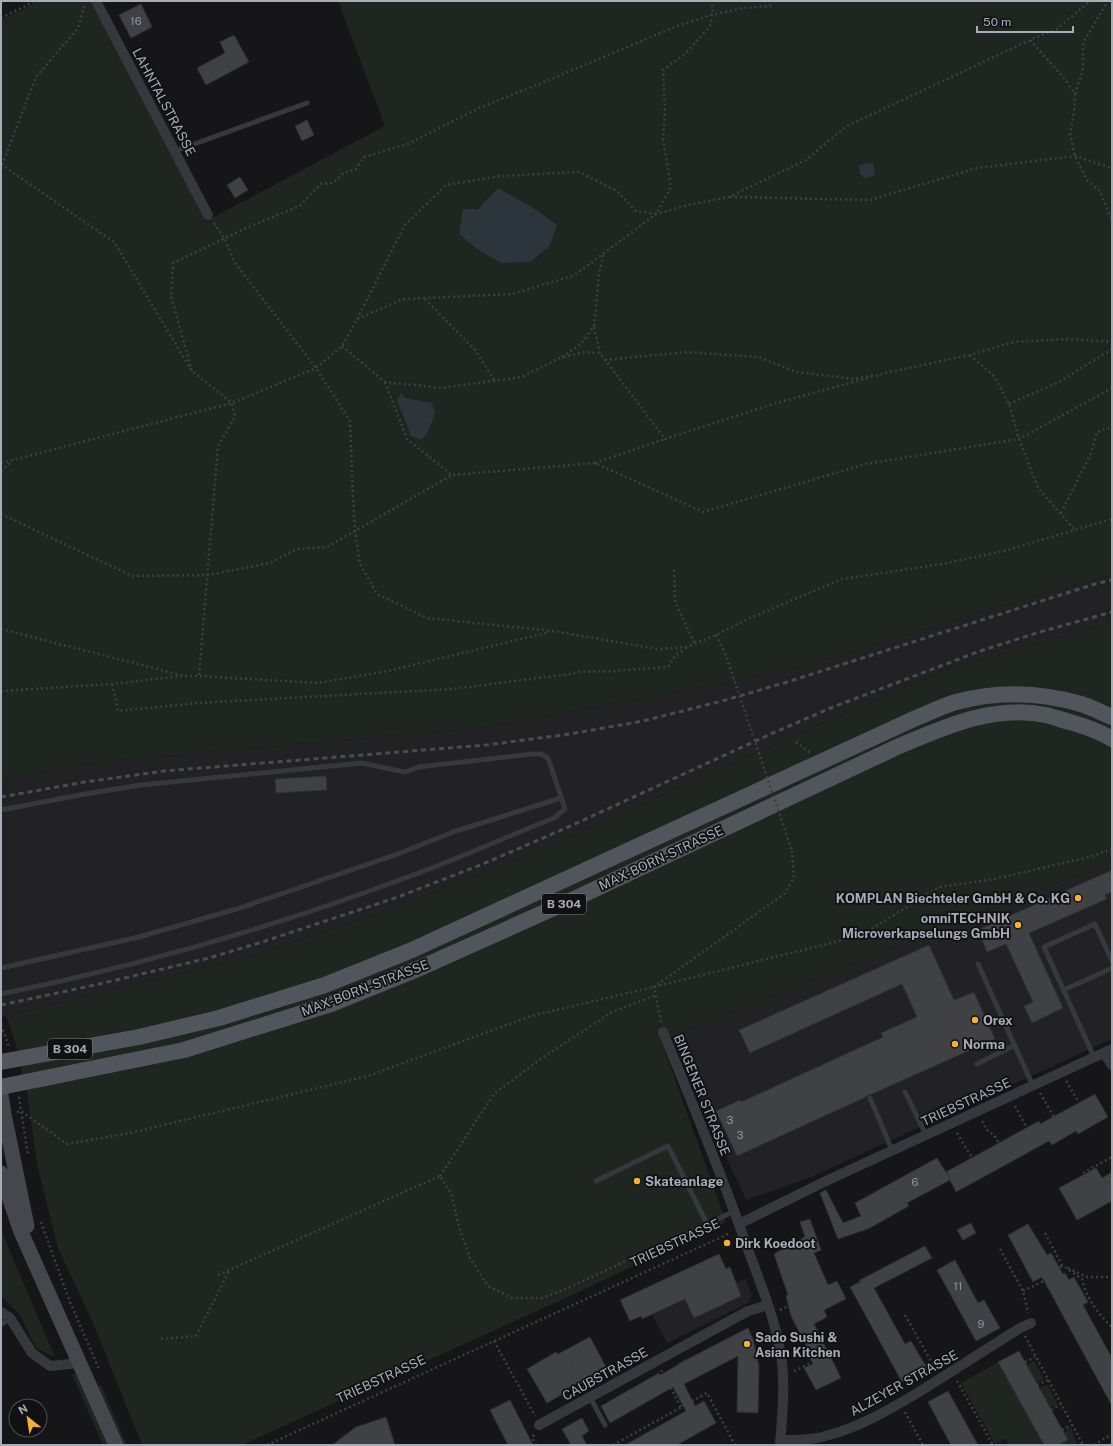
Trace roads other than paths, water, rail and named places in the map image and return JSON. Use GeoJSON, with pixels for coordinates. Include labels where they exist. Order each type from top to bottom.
{"type":"FeatureCollection","features":[{"type":"Feature","properties":{"kind":"main road","name":"MAX-BORN-STRASSE"},"geometry":{"type":"LineString","coordinates":[[1,1062],[139,1037],[212,1019],[325,985],[412,950],[916,718],[956,702],[990,695],[1017,694],[1044,696],[1082,704],[1112,717]]}},
{"type":"Feature","properties":{"kind":"main road","name":"MAX-BORN-STRASSE"},"geometry":{"type":"LineString","coordinates":[[1,1087],[184,1050],[331,1004],[420,968],[574,899],[897,747],[940,728],[974,717],[1014,712],[1046,715],[1087,727],[1112,739]]}},
{"type":"Feature","properties":{"kind":"street","name":"LAHNTALSTRASSE"},"geometry":{"type":"LineString","coordinates":[[96,1],[208,215]]}},
{"type":"Feature","properties":{"kind":"street","name":"BINGENER STRASSE"},"geometry":{"type":"LineString","coordinates":[[663,1032],[735,1211],[768,1305],[779,1344],[783,1377],[780,1443]]}},
{"type":"Feature","properties":{"kind":"street","name":"TRIEBSTRASSE"},"geometry":{"type":"LineString","coordinates":[[739,1224],[892,1150],[1108,1051]]}},
{"type":"Feature","properties":{"kind":"street"},"geometry":{"type":"LineString","coordinates":[[1108,1051],[1112,1065]]}},
{"type":"Feature","properties":{"kind":"street"},"geometry":{"type":"LineString","coordinates":[[1,1095],[34,1258]]}},
{"type":"Feature","properties":{"kind":"street"},"geometry":{"type":"LineString","coordinates":[[1,1173],[21,1232],[34,1258],[116,1445]]}},
{"type":"Feature","properties":{"kind":"street","name":"CAUBSTRASSE"},"geometry":{"type":"LineString","coordinates":[[539,1425],[748,1311],[768,1305]]}},
{"type":"Feature","properties":{"kind":"street"},"geometry":{"type":"LineString","coordinates":[[1,1312],[10,1318],[32,1353],[50,1366],[80,1363]]}},
{"type":"Feature","properties":{"kind":"street","name":"ALZEYER STRASSE"},"geometry":{"type":"LineString","coordinates":[[780,1443],[828,1436],[875,1417],[952,1372],[1030,1323]]}},
{"type":"Feature","properties":{"kind":"lane"},"geometry":{"type":"LineString","coordinates":[[175,151],[307,103]]}},
{"type":"Feature","properties":{"kind":"lane"},"geometry":{"type":"LineString","coordinates":[[1,810],[141,785],[362,763],[405,772],[419,766],[532,754],[541,754],[548,758],[566,809],[554,818],[406,878],[251,931],[150,960],[1,994]]}},
{"type":"Feature","properties":{"kind":"lane"},"geometry":{"type":"LineString","coordinates":[[1,968],[139,937],[240,908],[388,858],[456,831],[561,798]]}},
{"type":"Feature","properties":{"kind":"lane"},"geometry":{"type":"LineString","coordinates":[[1094,1057],[1044,947],[1095,924],[1112,961]]}},
{"type":"Feature","properties":{"kind":"lane"},"geometry":{"type":"LineString","coordinates":[[978,964],[1034,1085]]}},
{"type":"Feature","properties":{"kind":"lane"},"geometry":{"type":"LineString","coordinates":[[1064,990],[1112,968]]}},
{"type":"Feature","properties":{"kind":"lane"},"geometry":{"type":"LineString","coordinates":[[977,1064],[1015,1045]]}},
{"type":"Feature","properties":{"kind":"lane"},"geometry":{"type":"LineString","coordinates":[[905,1092],[926,1135]]}},
{"type":"Feature","properties":{"kind":"lane"},"geometry":{"type":"LineString","coordinates":[[870,1098],[892,1150]]}},
{"type":"Feature","properties":{"kind":"lane"},"geometry":{"type":"LineString","coordinates":[[596,1181],[668,1146],[707,1224],[735,1211]]}},
{"type":"Feature","properties":{"kind":"lane"},"geometry":{"type":"LineString","coordinates":[[1,1325],[10,1318]]}},
{"type":"Feature","properties":{"kind":"lane"},"geometry":{"type":"LineString","coordinates":[[590,1397],[605,1425]]}},
{"type":"Feature","properties":{"kind":"railway"},"geometry":{"type":"LineString","coordinates":[[1,797],[85,782],[164,771],[486,745],[570,734],[643,721],[722,701],[784,683],[1095,584],[1112,580]]}},
{"type":"Feature","properties":{"kind":"railway"},"geometry":{"type":"LineString","coordinates":[[1,1005],[95,985],[209,958],[398,897],[483,864],[566,828],[833,707],[980,651],[1040,632],[1112,612]]}},
{"type":"Feature","properties":{"kind":"place","name":"KOMPLAN Biechteler GmbH & Co. KG"},"geometry":{"type":"Point","coordinates":[1078,898]}},
{"type":"Feature","properties":{"kind":"place","name":"omniTECHNIK Microverkapselungs GmbH"},"geometry":{"type":"Point","coordinates":[1018,925]}},
{"type":"Feature","properties":{"kind":"place","name":"Orex"},"geometry":{"type":"Point","coordinates":[975,1020]}},
{"type":"Feature","properties":{"kind":"place","name":"Norma"},"geometry":{"type":"Point","coordinates":[955,1044]}},
{"type":"Feature","properties":{"kind":"place","name":"Skateanlage"},"geometry":{"type":"Point","coordinates":[637,1181]}},
{"type":"Feature","properties":{"kind":"place","name":"Dirk Koedoot"},"geometry":{"type":"Point","coordinates":[727,1243]}},
{"type":"Feature","properties":{"kind":"place","name":"Sado Sushi & Asian Kitchen"},"geometry":{"type":"Point","coordinates":[747,1344]}}]}
